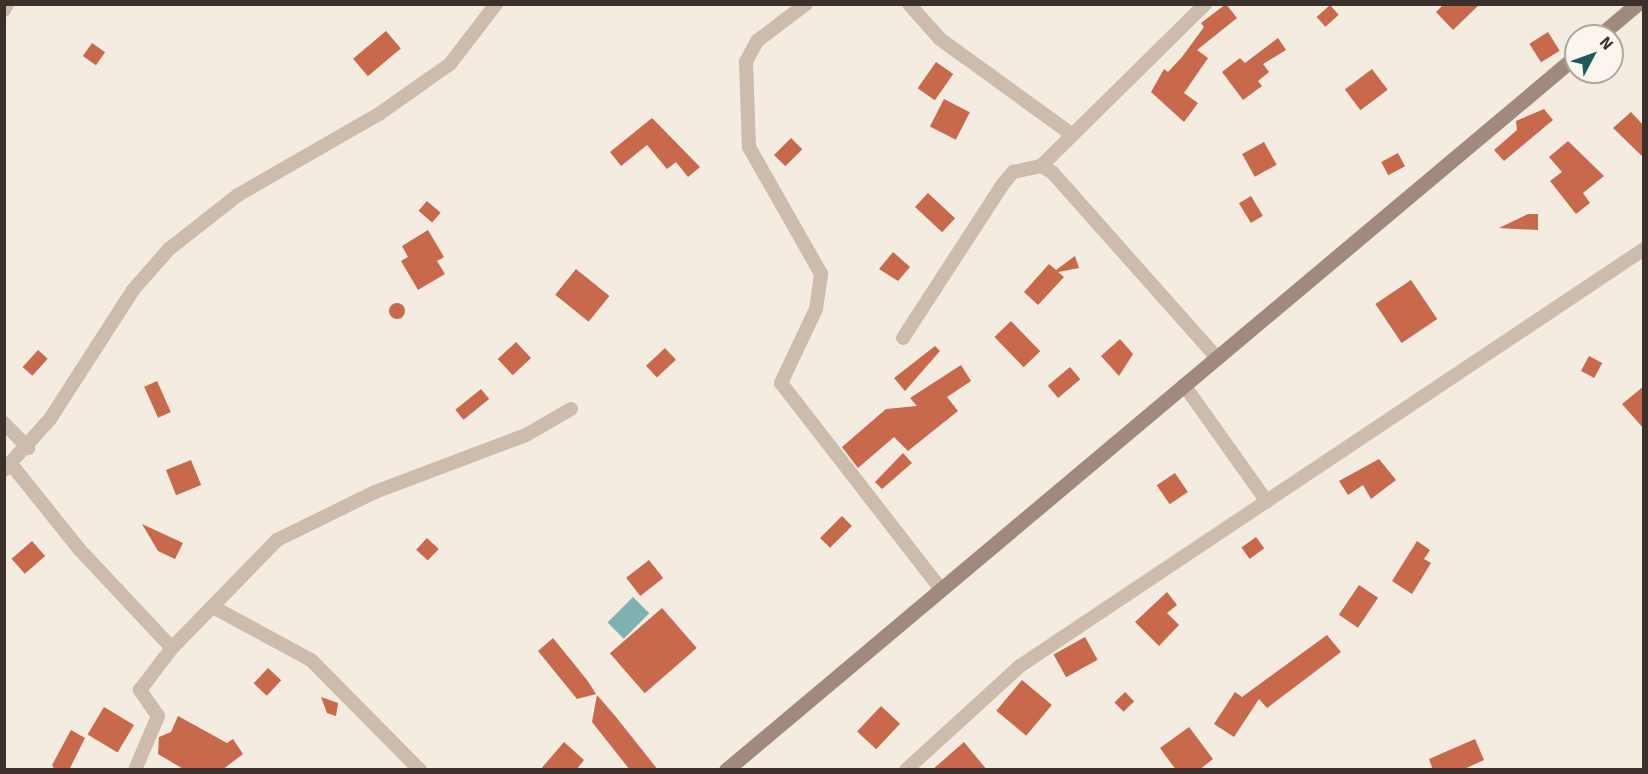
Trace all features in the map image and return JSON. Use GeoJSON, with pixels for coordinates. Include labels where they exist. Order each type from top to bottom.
{"type":"FeatureCollection","features":[{"type":"Feature","properties":{"kind":"main road"},"geometry":{"type":"LineString","coordinates":[[1613,24],[1637,4]]}},
{"type":"Feature","properties":{"kind":"main road"},"geometry":{"type":"LineString","coordinates":[[726,770],[1564,66]]}},
{"type":"Feature","properties":{"kind":"street"},"geometry":{"type":"LineString","coordinates":[[4,10],[7,4]]}},
{"type":"Feature","properties":{"kind":"street"},"geometry":{"type":"LineString","coordinates":[[172,648],[80,550],[8,467],[28,448],[133,290],[169,249],[238,195],[379,114],[450,64],[496,4]]}},
{"type":"Feature","properties":{"kind":"street"},"geometry":{"type":"LineString","coordinates":[[806,4],[757,41],[746,62],[749,147],[815,259],[821,280],[816,309],[781,383],[941,589]]}},
{"type":"Feature","properties":{"kind":"street"},"geometry":{"type":"LineString","coordinates":[[909,4],[940,39],[1071,134]]}},
{"type":"Feature","properties":{"kind":"street"},"geometry":{"type":"LineString","coordinates":[[1041,166],[1205,4]]}},
{"type":"Feature","properties":{"kind":"street"},"geometry":{"type":"LineString","coordinates":[[903,338],[1002,184],[1019,169],[1041,166],[1052,172],[1217,358]]}},
{"type":"Feature","properties":{"kind":"street"},"geometry":{"type":"LineString","coordinates":[[906,770],[1020,666],[1644,249]]}},
{"type":"Feature","properties":{"kind":"street"},"geometry":{"type":"LineString","coordinates":[[1184,385],[1267,501]]}},
{"type":"Feature","properties":{"kind":"street"},"geometry":{"type":"LineString","coordinates":[[135,770],[158,716],[140,690],[172,648],[277,540],[294,528],[510,442],[571,409]]}},
{"type":"Feature","properties":{"kind":"street"},"geometry":{"type":"LineString","coordinates":[[4,423],[28,448]]}},
{"type":"Feature","properties":{"kind":"street"},"geometry":{"type":"LineString","coordinates":[[213,607],[311,660],[420,770]]}},
{"type":"Feature","properties":{"kind":"water"},"geometry":{"type":"Polygon","coordinates":[[[633,597],[649,613],[624,639],[608,622],[633,597]]]}},
{"type":"Feature","properties":{"kind":"building"},"geometry":{"type":"Polygon","coordinates":[[[1226,4],[1237,18],[1197,50],[1208,58],[1184,93],[1198,103],[1184,122],[1151,92],[1164,69],[1168,72],[1204,27],[1201,23],[1226,4]]]}},
{"type":"Feature","properties":{"kind":"building"},"geometry":{"type":"Polygon","coordinates":[[[1444,4],[1480,4],[1453,30],[1436,12],[1444,4]]]}},
{"type":"Feature","properties":{"kind":"building"},"geometry":{"type":"Polygon","coordinates":[[[1330,5],[1339,15],[1325,27],[1317,17],[1330,5]]]}},
{"type":"Feature","properties":{"kind":"building"},"geometry":{"type":"Polygon","coordinates":[[[386,31],[401,49],[368,76],[353,59],[386,31]]]}},
{"type":"Feature","properties":{"kind":"building"},"geometry":{"type":"Polygon","coordinates":[[[1548,32],[1560,51],[1541,62],[1529,44],[1548,32]]]}},
{"type":"Feature","properties":{"kind":"building"},"geometry":{"type":"Polygon","coordinates":[[[1278,38],[1286,50],[1263,64],[1269,72],[1258,81],[1262,86],[1243,100],[1222,72],[1240,58],[1245,63],[1278,38]]]}},
{"type":"Feature","properties":{"kind":"building"},"geometry":{"type":"Polygon","coordinates":[[[92,43],[105,52],[96,65],[83,56],[92,43]]]}},
{"type":"Feature","properties":{"kind":"building"},"geometry":{"type":"Polygon","coordinates":[[[936,62],[953,74],[935,100],[918,88],[936,62]]]}},
{"type":"Feature","properties":{"kind":"building"},"geometry":{"type":"Polygon","coordinates":[[[1372,69],[1388,90],[1360,110],[1345,89],[1372,69]]]}},
{"type":"Feature","properties":{"kind":"building"},"geometry":{"type":"Polygon","coordinates":[[[944,99],[970,112],[956,140],[930,127],[944,99]]]}},
{"type":"Feature","properties":{"kind":"building"},"geometry":{"type":"Polygon","coordinates":[[[1544,109],[1553,120],[1504,161],[1494,150],[1517,130],[1516,121],[1544,109]]]}},
{"type":"Feature","properties":{"kind":"building"},"geometry":{"type":"Polygon","coordinates":[[[1631,112],[1644,126],[1644,158],[1613,128],[1631,112]]]}},
{"type":"Feature","properties":{"kind":"building"},"geometry":{"type":"Polygon","coordinates":[[[652,118],[700,167],[688,177],[676,162],[667,169],[647,145],[621,166],[610,152],[652,118]]]}},
{"type":"Feature","properties":{"kind":"building"},"geometry":{"type":"Polygon","coordinates":[[[791,138],[802,149],[785,166],[774,155],[791,138]]]}},
{"type":"Feature","properties":{"kind":"building"},"geometry":{"type":"Polygon","coordinates":[[[1568,141],[1604,176],[1583,193],[1590,203],[1576,214],[1550,181],[1562,172],[1549,157],[1568,141]]]}},
{"type":"Feature","properties":{"kind":"building"},"geometry":{"type":"Polygon","coordinates":[[[1264,142],[1277,165],[1255,177],[1242,154],[1264,142]]]}},
{"type":"Feature","properties":{"kind":"building"},"geometry":{"type":"Polygon","coordinates":[[[1398,153],[1405,166],[1388,175],[1381,162],[1398,153]]]}},
{"type":"Feature","properties":{"kind":"building"},"geometry":{"type":"Polygon","coordinates":[[[928,193],[955,218],[942,232],[915,207],[928,193]]]}},
{"type":"Feature","properties":{"kind":"building"},"geometry":{"type":"Polygon","coordinates":[[[1251,196],[1263,216],[1251,223],[1239,203],[1251,196]]]}},
{"type":"Feature","properties":{"kind":"building"},"geometry":{"type":"Polygon","coordinates":[[[427,201],[441,213],[432,223],[418,211],[427,201]]]}},
{"type":"Feature","properties":{"kind":"building"},"geometry":{"type":"Polygon","coordinates":[[[1528,214],[1538,214],[1538,230],[1499,228],[1528,214]]]}},
{"type":"Feature","properties":{"kind":"building"},"geometry":{"type":"Polygon","coordinates":[[[428,230],[444,257],[437,261],[445,274],[418,290],[401,261],[408,257],[402,246],[428,230]]]}},
{"type":"Feature","properties":{"kind":"building"},"geometry":{"type":"Polygon","coordinates":[[[893,252],[910,267],[898,281],[879,269],[893,252]]]}},
{"type":"Feature","properties":{"kind":"building"},"geometry":{"type":"Polygon","coordinates":[[[1075,256],[1079,268],[1058,272],[1064,277],[1038,305],[1024,292],[1049,264],[1056,270],[1075,256]]]}},
{"type":"Feature","properties":{"kind":"building"},"geometry":{"type":"Polygon","coordinates":[[[576,269],[609,296],[589,322],[555,295],[576,269]]]}},
{"type":"Feature","properties":{"kind":"building"},"geometry":{"type":"Polygon","coordinates":[[[1411,280],[1437,319],[1402,343],[1375,304],[1411,280]]]}},
{"type":"Feature","properties":{"kind":"building"},"geometry":{"type":"Polygon","coordinates":[[[397,303],[403,305],[405,311],[403,317],[397,319],[391,317],[389,311],[391,305],[397,303]]]}},
{"type":"Feature","properties":{"kind":"building"},"geometry":{"type":"Polygon","coordinates":[[[1011,321],[1040,351],[1024,367],[994,337],[1011,321]]]}},
{"type":"Feature","properties":{"kind":"building"},"geometry":{"type":"Polygon","coordinates":[[[1120,339],[1133,354],[1119,376],[1101,356],[1120,339]]]}},
{"type":"Feature","properties":{"kind":"building"},"geometry":{"type":"Polygon","coordinates":[[[516,342],[531,358],[513,375],[498,359],[516,342]]]}},
{"type":"Feature","properties":{"kind":"building"},"geometry":{"type":"Polygon","coordinates":[[[935,346],[940,351],[905,391],[894,378],[935,346]]]}},
{"type":"Feature","properties":{"kind":"building"},"geometry":{"type":"Polygon","coordinates":[[[665,348],[676,360],[657,377],[646,366],[665,348]]]}},
{"type":"Feature","properties":{"kind":"building"},"geometry":{"type":"Polygon","coordinates":[[[38,350],[48,359],[32,376],[23,367],[38,350]]]}},
{"type":"Feature","properties":{"kind":"building"},"geometry":{"type":"Polygon","coordinates":[[[1589,356],[1602,363],[1594,378],[1581,371],[1589,356]]]}},
{"type":"Feature","properties":{"kind":"building"},"geometry":{"type":"Polygon","coordinates":[[[961,365],[971,381],[947,397],[958,411],[908,451],[894,437],[858,468],[842,447],[886,409],[917,406],[910,398],[961,365]]]}},
{"type":"Feature","properties":{"kind":"building"},"geometry":{"type":"Polygon","coordinates":[[[1070,367],[1080,379],[1058,398],[1048,386],[1070,367]]]}},
{"type":"Feature","properties":{"kind":"building"},"geometry":{"type":"Polygon","coordinates":[[[157,381],[171,412],[158,418],[144,387],[157,381]]]}},
{"type":"Feature","properties":{"kind":"building"},"geometry":{"type":"Polygon","coordinates":[[[1644,386],[1644,429],[1622,404],[1644,386]]]}},
{"type":"Feature","properties":{"kind":"building"},"geometry":{"type":"Polygon","coordinates":[[[481,389],[489,399],[464,420],[455,410],[481,389]]]}},
{"type":"Feature","properties":{"kind":"building"},"geometry":{"type":"Polygon","coordinates":[[[903,453],[912,463],[882,489],[875,482],[903,453]]]}},
{"type":"Feature","properties":{"kind":"building"},"geometry":{"type":"Polygon","coordinates":[[[1379,459],[1396,480],[1371,499],[1363,485],[1348,495],[1339,481],[1379,459]]]}},
{"type":"Feature","properties":{"kind":"building"},"geometry":{"type":"Polygon","coordinates":[[[191,460],[201,485],[176,495],[166,470],[191,460]]]}},
{"type":"Feature","properties":{"kind":"building"},"geometry":{"type":"Polygon","coordinates":[[[1175,473],[1188,492],[1170,504],[1157,485],[1175,473]]]}},
{"type":"Feature","properties":{"kind":"building"},"geometry":{"type":"Polygon","coordinates":[[[842,516],[852,526],[830,548],[820,538],[842,516]]]}},
{"type":"Feature","properties":{"kind":"building"},"geometry":{"type":"Polygon","coordinates":[[[142,524],[183,543],[175,559],[158,551],[142,524]]]}},
{"type":"Feature","properties":{"kind":"building"},"geometry":{"type":"Polygon","coordinates":[[[1256,537],[1264,548],[1250,559],[1241,548],[1256,537]]]}},
{"type":"Feature","properties":{"kind":"building"},"geometry":{"type":"Polygon","coordinates":[[[427,538],[439,549],[428,561],[416,550],[427,538]]]}},
{"type":"Feature","properties":{"kind":"building"},"geometry":{"type":"Polygon","coordinates":[[[32,541],[45,556],[25,574],[12,559],[32,541]]]}},
{"type":"Feature","properties":{"kind":"building"},"geometry":{"type":"Polygon","coordinates":[[[1417,541],[1430,550],[1424,559],[1431,563],[1412,594],[1392,581],[1417,541]]]}},
{"type":"Feature","properties":{"kind":"building"},"geometry":{"type":"Polygon","coordinates":[[[649,560],[663,578],[640,596],[626,578],[649,560]]]}},
{"type":"Feature","properties":{"kind":"building"},"geometry":{"type":"Polygon","coordinates":[[[1359,585],[1378,598],[1358,628],[1339,615],[1359,585]]]}},
{"type":"Feature","properties":{"kind":"building"},"geometry":{"type":"Polygon","coordinates":[[[1167,592],[1177,605],[1167,613],[1179,625],[1159,646],[1135,622],[1167,592]]]}},
{"type":"Feature","properties":{"kind":"building"},"geometry":{"type":"Polygon","coordinates":[[[662,608],[697,648],[645,693],[610,653],[662,608]]]}},
{"type":"Feature","properties":{"kind":"building"},"geometry":{"type":"Polygon","coordinates":[[[1327,635],[1341,652],[1267,708],[1259,699],[1234,737],[1214,724],[1235,692],[1242,697],[1327,635]]]}},
{"type":"Feature","properties":{"kind":"building"},"geometry":{"type":"Polygon","coordinates":[[[1085,637],[1098,660],[1066,677],[1054,654],[1085,637]]]}},
{"type":"Feature","properties":{"kind":"building"},"geometry":{"type":"Polygon","coordinates":[[[553,638],[596,694],[577,699],[538,651],[553,638]]]}},
{"type":"Feature","properties":{"kind":"building"},"geometry":{"type":"Polygon","coordinates":[[[268,668],[281,680],[267,696],[254,683],[268,668]]]}},
{"type":"Feature","properties":{"kind":"building"},"geometry":{"type":"Polygon","coordinates":[[[1022,680],[1052,705],[1026,736],[996,711],[1022,680]]]}},
{"type":"Feature","properties":{"kind":"building"},"geometry":{"type":"Polygon","coordinates":[[[1125,692],[1134,701],[1124,712],[1114,703],[1125,692]]]}},
{"type":"Feature","properties":{"kind":"building"},"geometry":{"type":"Polygon","coordinates":[[[597,695],[658,770],[630,770],[592,722],[597,695]]]}},
{"type":"Feature","properties":{"kind":"building"},"geometry":{"type":"Polygon","coordinates":[[[321,697],[338,703],[336,716],[327,713],[321,697]]]}},
{"type":"Feature","properties":{"kind":"building"},"geometry":{"type":"Polygon","coordinates":[[[881,706],[900,724],[876,749],[857,732],[881,706]]]}},
{"type":"Feature","properties":{"kind":"building"},"geometry":{"type":"Polygon","coordinates":[[[104,707],[134,725],[118,752],[88,734],[104,707]]]}},
{"type":"Feature","properties":{"kind":"building"},"geometry":{"type":"Polygon","coordinates":[[[178,716],[227,743],[233,739],[243,754],[222,770],[185,770],[158,754],[159,737],[171,732],[178,716]]]}},
{"type":"Feature","properties":{"kind":"building"},"geometry":{"type":"Polygon","coordinates":[[[1189,727],[1213,759],[1199,770],[1176,770],[1160,748],[1189,727]]]}},
{"type":"Feature","properties":{"kind":"building"},"geometry":{"type":"Polygon","coordinates":[[[71,730],[85,738],[69,770],[55,770],[52,765],[71,730]]]}},
{"type":"Feature","properties":{"kind":"building"},"geometry":{"type":"Polygon","coordinates":[[[1475,739],[1484,760],[1462,770],[1433,770],[1429,759],[1475,739]]]}},
{"type":"Feature","properties":{"kind":"building"},"geometry":{"type":"Polygon","coordinates":[[[564,742],[584,760],[576,770],[540,770],[564,742]]]}},
{"type":"Feature","properties":{"kind":"building"},"geometry":{"type":"Polygon","coordinates":[[[964,742],[987,770],[932,770],[964,742]]]}}]}
